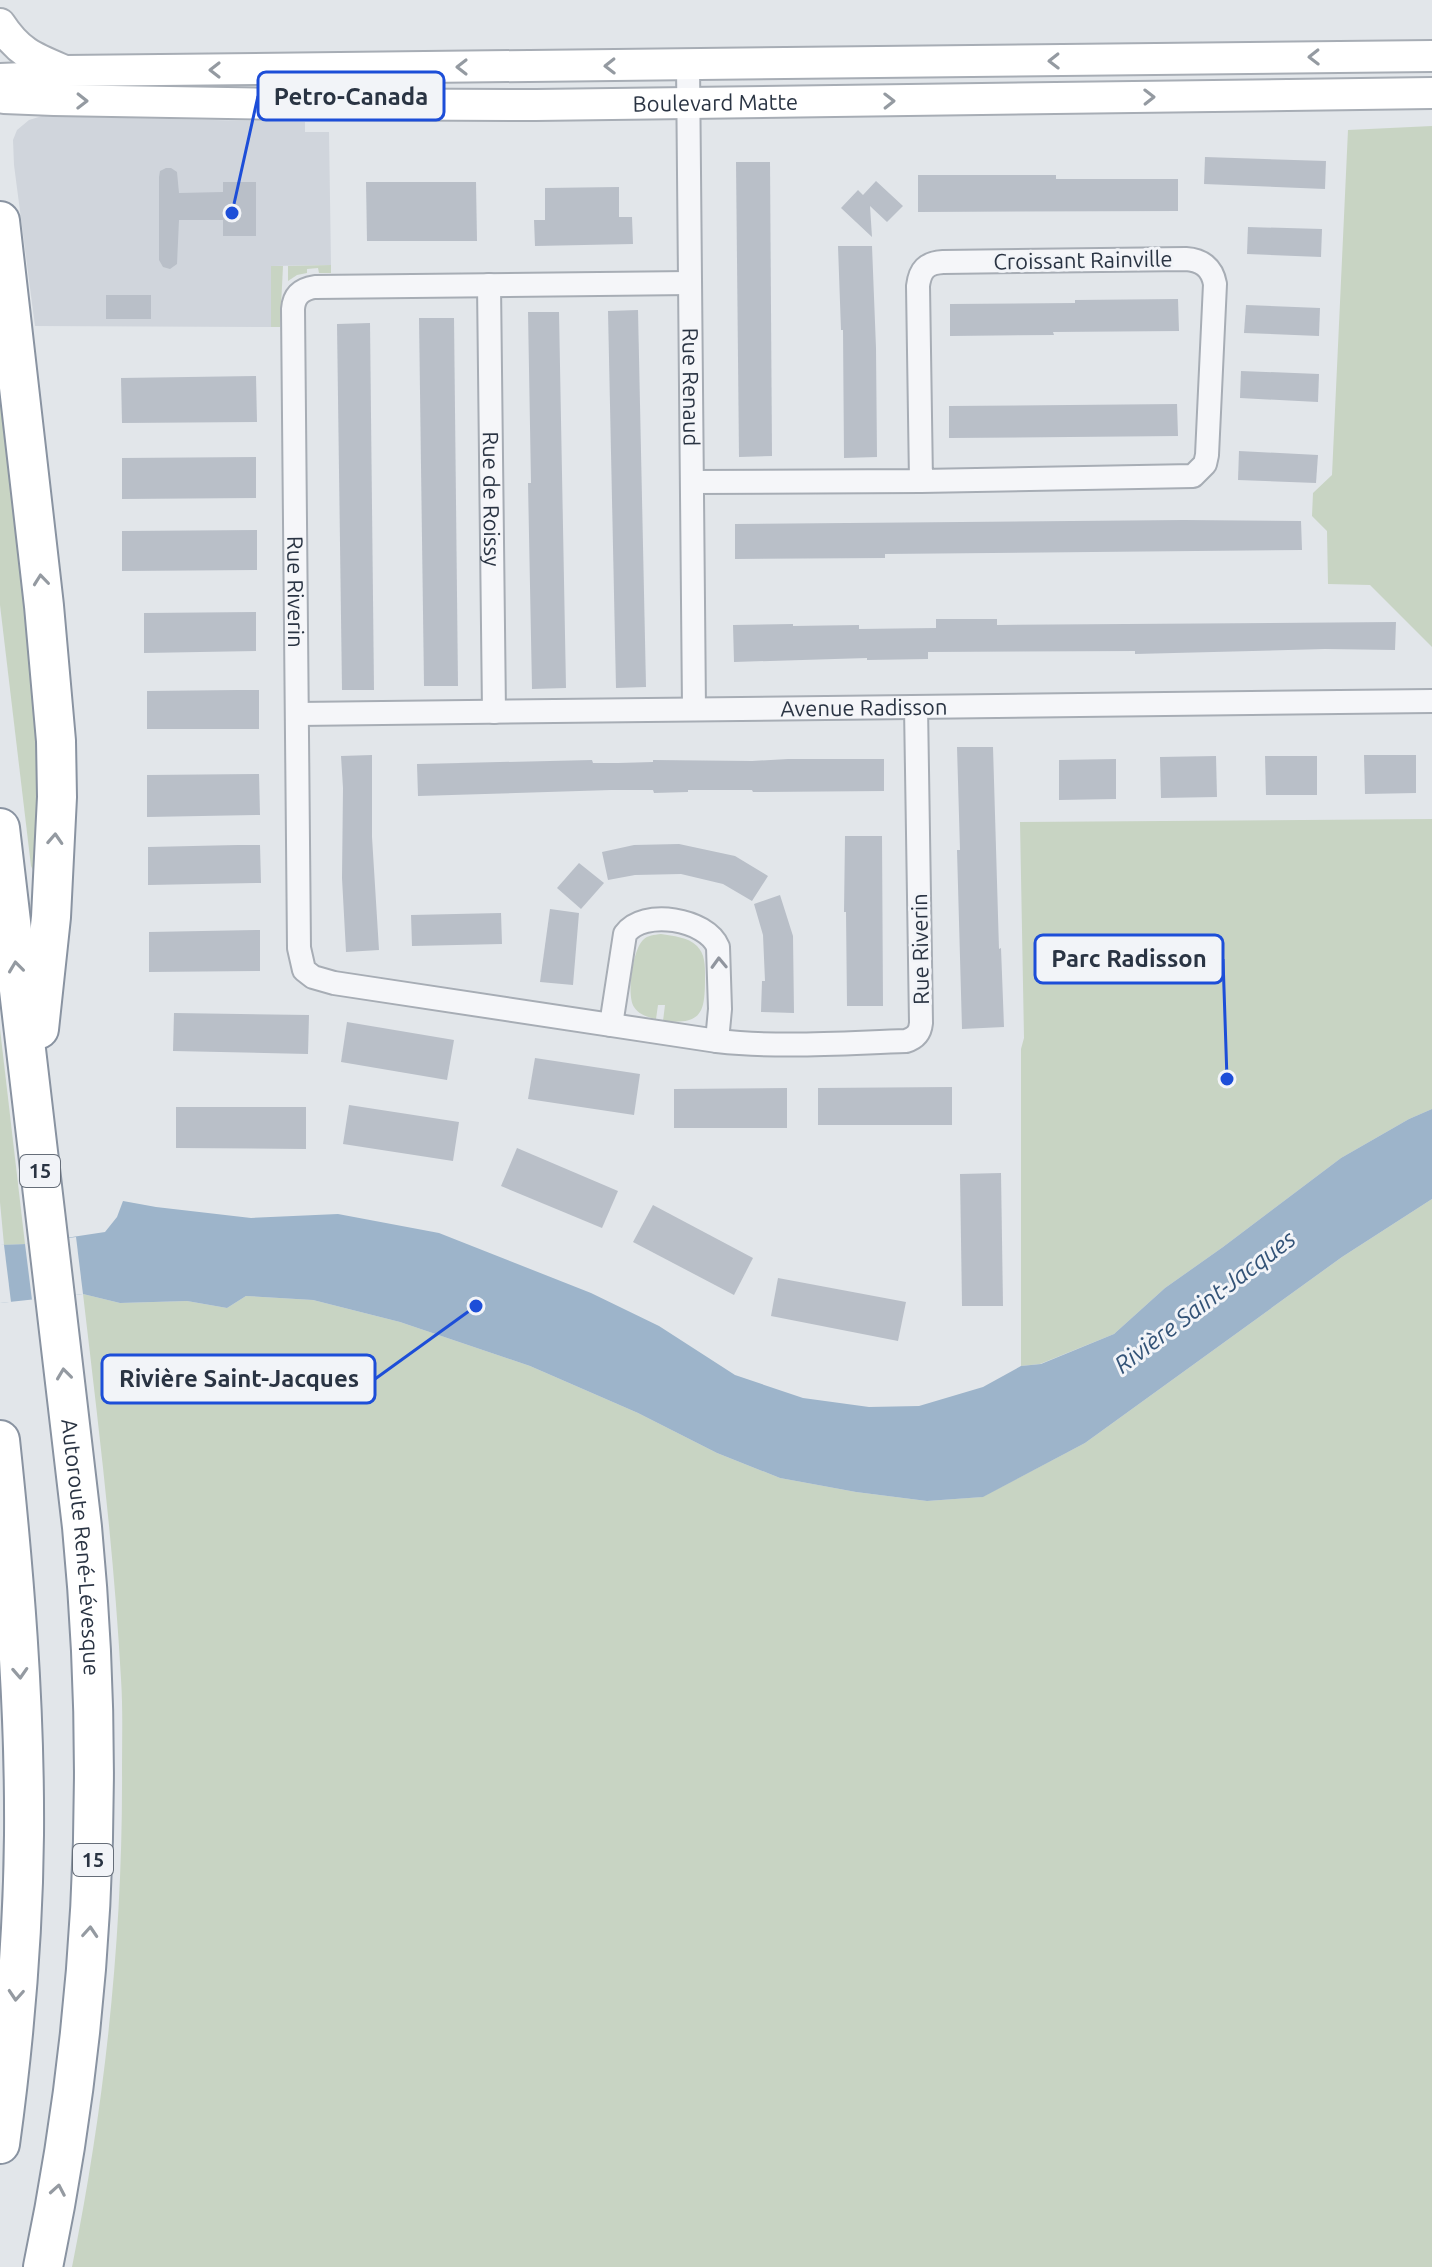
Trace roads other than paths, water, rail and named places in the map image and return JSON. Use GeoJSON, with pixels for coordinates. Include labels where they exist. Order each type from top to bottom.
{"type":"FeatureCollection","features":[{"type":"Feature","properties":{"kind":"highway"},"geometry":{"type":"LineString","coordinates":[[0,221],[44,606],[56,754],[51,917],[32,1100]]}},
{"type":"Feature","properties":{"kind":"highway","name":"Autoroute René-Lévesque"},"geometry":{"type":"LineString","coordinates":[[0,828],[88,1600],[94,1715],[94,1819],[85,1994],[68,2133],[43,2267]]}},
{"type":"Feature","properties":{"kind":"highway"},"geometry":{"type":"LineString","coordinates":[[0,1440],[20,1666],[24,1833],[15,2010],[0,2144]]}},
{"type":"Feature","properties":{"kind":"main road"},"geometry":{"type":"LineString","coordinates":[[0,24],[28,55],[65,71]]}},
{"type":"Feature","properties":{"kind":"main road","name":"Boulevard Matte"},"geometry":{"type":"LineString","coordinates":[[0,79],[65,71],[1432,56]]}},
{"type":"Feature","properties":{"kind":"main road","name":"Boulevard Matte"},"geometry":{"type":"LineString","coordinates":[[0,96],[54,100],[290,104],[688,104],[1432,93]]}},
{"type":"Feature","properties":{"kind":"street","name":"Rue Renaud"},"geometry":{"type":"LineString","coordinates":[[688,65],[694,709]]}},
{"type":"Feature","properties":{"kind":"street","name":"Croissant Rainville"},"geometry":{"type":"LineString","coordinates":[[692,482],[921,481],[1193,476],[1205,464],[1207,455],[1215,284],[1211,272],[1199,262],[1186,259],[930,264],[919,277],[918,286],[921,481]]}},
{"type":"Feature","properties":{"kind":"street","name":"Rue Riverin"},"geometry":{"type":"LineString","coordinates":[[690,283],[315,287],[302,291],[295,299],[292,378],[299,948],[304,970],[313,977],[334,983],[717,1041],[761,1044],[912,1039],[920,1031],[916,707]]}},
{"type":"Feature","properties":{"kind":"street","name":"Rue de Roissy"},"geometry":{"type":"LineString","coordinates":[[489,285],[494,712]]}},
{"type":"Feature","properties":{"kind":"street","name":"Avenue Radisson"},"geometry":{"type":"LineString","coordinates":[[298,714],[1432,701]]}},
{"type":"Feature","properties":{"kind":"street"},"geometry":{"type":"LineString","coordinates":[[611,1025],[624,940],[629,928],[644,920],[679,922],[707,932],[718,947],[720,1009],[717,1041]]}},
{"type":"Feature","properties":{"kind":"water","name":"Rivière Saint-Jacques"},"geometry":{"type":"Polygon","coordinates":[[[1432,1109],[1432,1199],[1342,1257],[1085,1443],[983,1497],[927,1501],[780,1478],[717,1453],[638,1413],[530,1366],[400,1322],[313,1300],[246,1296],[227,1308],[187,1301],[120,1303],[83,1294],[0,1303],[0,1245],[105,1232],[117,1217],[123,1201],[251,1218],[338,1214],[439,1233],[591,1293],[659,1326],[735,1375],[803,1398],[869,1407],[919,1406],[983,1387],[1021,1366],[1041,1364],[1114,1334],[1165,1288],[1341,1158],[1432,1109]]]}},
{"type":"Feature","properties":{"kind":"place","name":"Petro-Canada"},"geometry":{"type":"Point","coordinates":[232,213]}},
{"type":"Feature","properties":{"kind":"place","name":"Parc Radisson"},"geometry":{"type":"Point","coordinates":[1227,1079]}},
{"type":"Feature","properties":{"kind":"place","name":"Rivière Saint-Jacques"},"geometry":{"type":"Point","coordinates":[476,1306]}}]}
